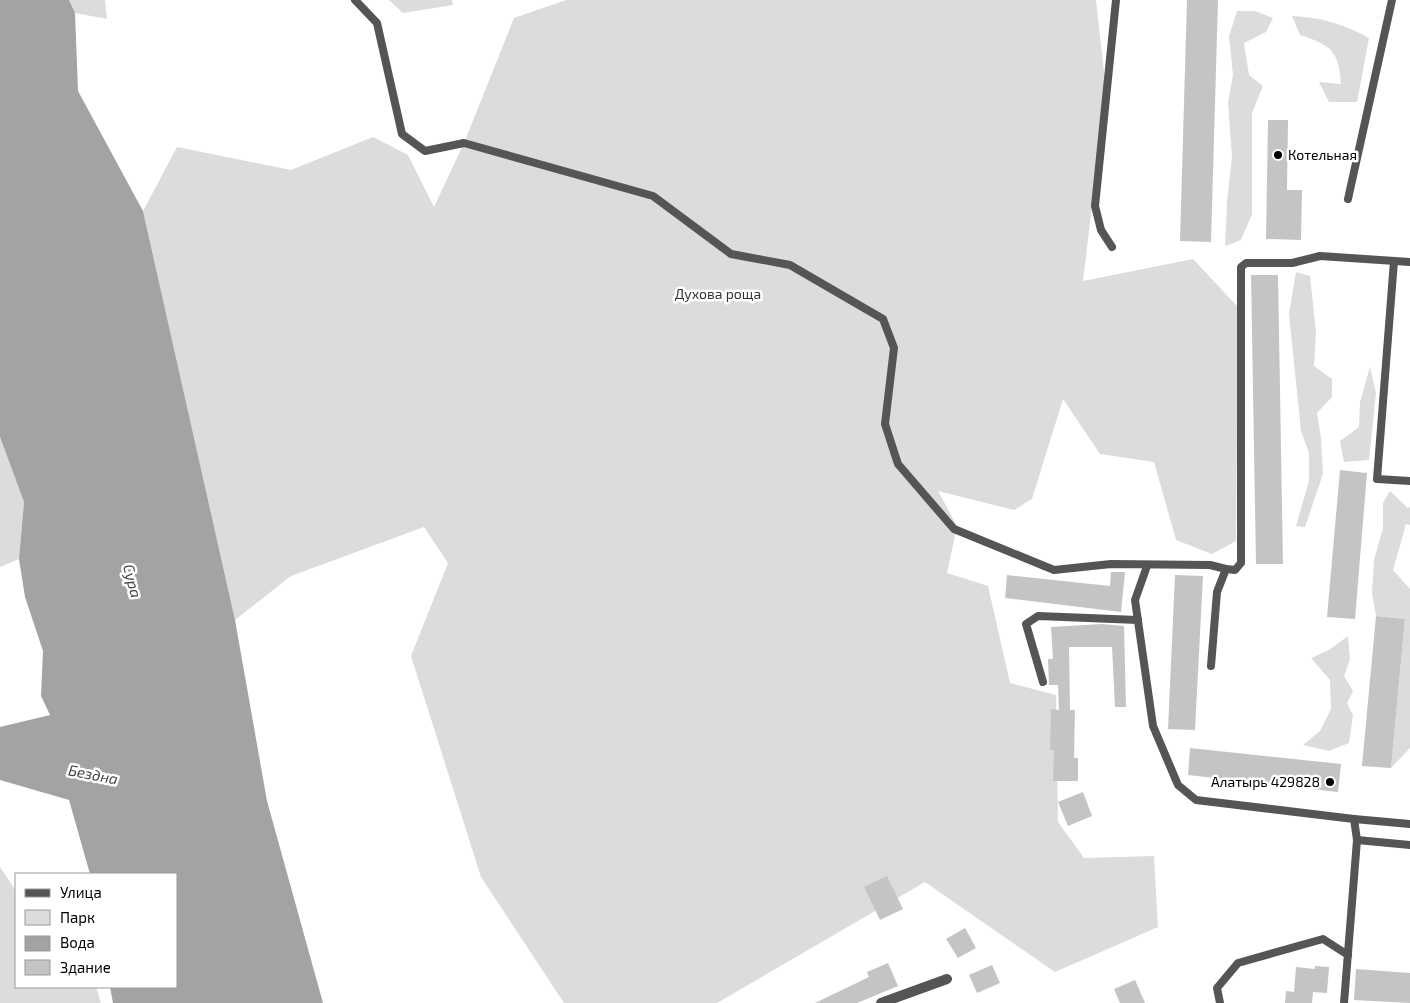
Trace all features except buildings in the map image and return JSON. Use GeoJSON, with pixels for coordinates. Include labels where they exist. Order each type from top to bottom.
{"type":"FeatureCollection","features":[{"type":"Feature","properties":{"kind":"street"},"geometry":{"type":"LineString","coordinates":[[881,1003],[947,979]]}},
{"type":"Feature","properties":{"kind":"lane"},"geometry":{"type":"LineString","coordinates":[[355,0],[377,23],[402,134],[426,151],[464,143],[653,196],[731,254],[790,265],[883,319],[894,348],[885,424],[898,464],[954,528],[1054,570],[1111,564],[1147,566],[1210,565],[1235,570],[1241,563],[1241,267],[1246,263],[1292,263],[1320,256],[1410,262]]}},
{"type":"Feature","properties":{"kind":"lane"},"geometry":{"type":"LineString","coordinates":[[1112,247],[1101,230],[1095,206],[1116,0]]}},
{"type":"Feature","properties":{"kind":"lane"},"geometry":{"type":"LineString","coordinates":[[1348,199],[1392,0]]}},
{"type":"Feature","properties":{"kind":"lane"},"geometry":{"type":"LineString","coordinates":[[1394,261],[1377,480],[1410,481]]}},
{"type":"Feature","properties":{"kind":"lane"},"geometry":{"type":"LineString","coordinates":[[1147,566],[1135,600],[1153,726],[1178,785],[1196,800],[1410,824]]}},
{"type":"Feature","properties":{"kind":"lane"},"geometry":{"type":"LineString","coordinates":[[1210,666],[1217,592],[1226,569]]}},
{"type":"Feature","properties":{"kind":"lane"},"geometry":{"type":"LineString","coordinates":[[1043,682],[1026,624],[1038,616],[1138,620]]}},
{"type":"Feature","properties":{"kind":"lane"},"geometry":{"type":"LineString","coordinates":[[1344,1003],[1358,840],[1354,818]]}},
{"type":"Feature","properties":{"kind":"lane"},"geometry":{"type":"LineString","coordinates":[[1358,840],[1410,846]]}},
{"type":"Feature","properties":{"kind":"lane"},"geometry":{"type":"LineString","coordinates":[[1220,1003],[1217,988],[1238,964],[1323,939],[1348,955]]}},
{"type":"Feature","properties":{"kind":"green space"},"geometry":{"type":"Polygon","coordinates":[[[69,0],[105,0],[107,19],[75,13],[69,0]]]}},
{"type":"Feature","properties":{"kind":"green space"},"geometry":{"type":"Polygon","coordinates":[[[389,0],[452,0],[453,5],[403,13],[389,0]]]}},
{"type":"Feature","properties":{"kind":"green space","name":"Духова роща"},"geometry":{"type":"Polygon","coordinates":[[[566,0],[1096,0],[1106,89],[1083,281],[1193,259],[1238,307],[1236,541],[1212,554],[1176,540],[1154,462],[1100,454],[1063,399],[1032,499],[1014,510],[938,491],[957,526],[947,573],[988,586],[1010,683],[1056,695],[1058,822],[1084,858],[1154,856],[1158,927],[1055,972],[925,882],[717,1003],[564,1003],[481,877],[411,656],[448,563],[424,527],[291,576],[235,620],[143,211],[177,147],[291,170],[373,137],[408,155],[434,207],[464,143],[514,18],[566,0]]]}},
{"type":"Feature","properties":{"kind":"green space"},"geometry":{"type":"Polygon","coordinates":[[[1237,11],[1255,11],[1273,18],[1266,32],[1244,43],[1249,75],[1263,86],[1252,113],[1252,214],[1241,240],[1225,246],[1232,157],[1228,103],[1233,75],[1229,36],[1237,11]]]}},
{"type":"Feature","properties":{"kind":"green space"},"geometry":{"type":"Polygon","coordinates":[[[1292,16],[1332,22],[1369,38],[1357,102],[1329,102],[1319,82],[1341,84],[1335,56],[1326,46],[1300,35],[1292,16]]]}},
{"type":"Feature","properties":{"kind":"green space"},"geometry":{"type":"Polygon","coordinates":[[[1296,272],[1310,276],[1316,332],[1314,366],[1332,379],[1332,397],[1317,413],[1321,438],[1323,474],[1305,527],[1296,526],[1309,481],[1309,453],[1301,431],[1289,314],[1296,272]]]}},
{"type":"Feature","properties":{"kind":"green space"},"geometry":{"type":"Polygon","coordinates":[[[1370,367],[1376,393],[1369,460],[1344,462],[1340,441],[1359,427],[1360,402],[1370,367]]]}},
{"type":"Feature","properties":{"kind":"green space"},"geometry":{"type":"Polygon","coordinates":[[[0,437],[24,502],[19,559],[0,567],[0,437]]]}},
{"type":"Feature","properties":{"kind":"green space"},"geometry":{"type":"Polygon","coordinates":[[[1390,491],[1408,508],[1410,507],[1410,525],[1406,524],[1393,570],[1410,589],[1410,748],[1391,768],[1405,619],[1376,616],[1372,593],[1374,560],[1383,528],[1383,503],[1390,491]]]}},
{"type":"Feature","properties":{"kind":"green space"},"geometry":{"type":"Polygon","coordinates":[[[1348,636],[1350,659],[1344,676],[1353,691],[1347,703],[1353,715],[1349,743],[1329,751],[1303,745],[1320,731],[1331,709],[1330,680],[1311,658],[1329,650],[1348,636]]]}},
{"type":"Feature","properties":{"kind":"green space"},"geometry":{"type":"Polygon","coordinates":[[[0,867],[15,890],[15,988],[96,988],[101,1003],[0,1003],[0,867]]]}},
{"type":"Feature","properties":{"kind":"water"},"geometry":{"type":"Polygon","coordinates":[[[0,0],[69,0],[75,13],[78,91],[143,211],[235,620],[267,801],[323,1003],[113,1003],[110,988],[178,988],[178,873],[90,873],[69,800],[0,780],[0,727],[50,715],[41,696],[43,651],[25,597],[19,559],[24,502],[0,437],[0,0]]]}},
{"type":"Feature","properties":{"kind":"place","name":"Котельная"},"geometry":{"type":"Point","coordinates":[1278,155]}},
{"type":"Feature","properties":{"kind":"place","name":"Алатырь 429828"},"geometry":{"type":"Point","coordinates":[1330,782]}},
{"type":"Feature","properties":{"kind":"water label","name":"Сура"},"geometry":{"type":"Point","coordinates":[132,581]}},
{"type":"Feature","properties":{"kind":"water label","name":"Бездна"},"geometry":{"type":"Point","coordinates":[93,775]}}]}
